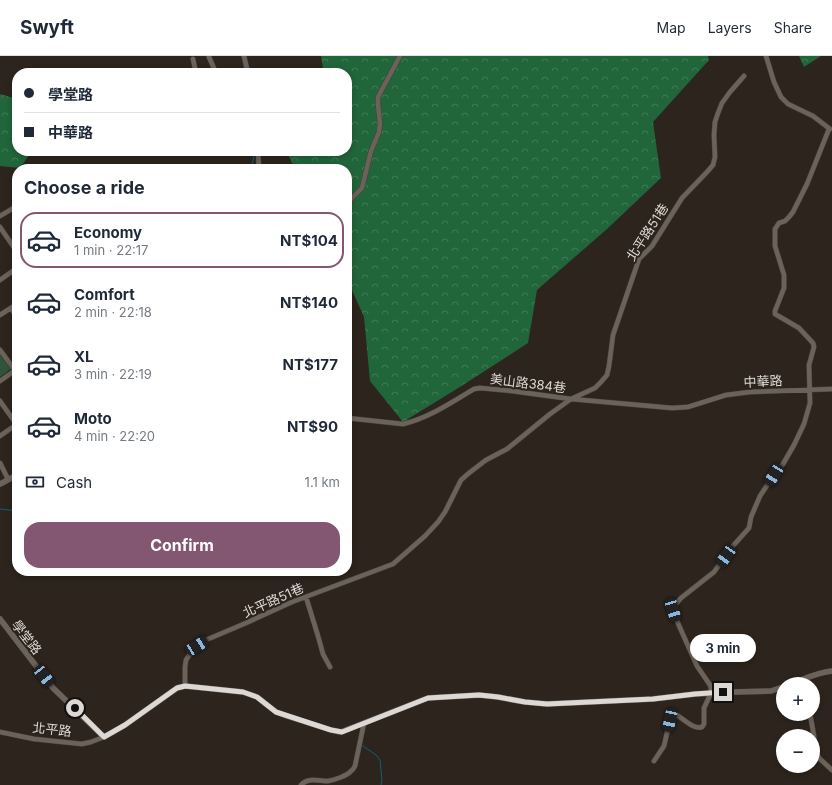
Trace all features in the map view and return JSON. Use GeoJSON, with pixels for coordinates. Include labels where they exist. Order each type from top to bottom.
{"type":"FeatureCollection","features":[{"type":"Feature","properties":{"kind":"street"},"geometry":{"type":"LineString","coordinates":[[244,56],[247,68]]}},
{"type":"Feature","properties":{"kind":"street"},"geometry":{"type":"LineString","coordinates":[[352,198],[362,188],[371,151],[378,132],[380,123],[378,97],[400,56]]}},
{"type":"Feature","properties":{"kind":"street"},"geometry":{"type":"LineString","coordinates":[[654,761],[664,746],[672,715],[675,714],[680,716],[693,726],[700,728],[702,727],[704,724],[704,708],[711,693],[710,685],[698,666],[677,621],[673,610],[675,604],[714,572],[732,547],[749,528],[751,518],[760,496],[783,464],[804,424],[810,403],[809,365],[814,347],[812,342],[800,328],[776,314],[775,311],[784,288],[784,275],[775,246],[775,229],[779,223],[785,221],[793,212],[831,129],[813,116],[788,104],[781,97],[774,82],[766,56]]}},
{"type":"Feature","properties":{"kind":"street"},"geometry":{"type":"LineString","coordinates":[[210,57],[214,68]]}},
{"type":"Feature","properties":{"kind":"street"},"geometry":{"type":"LineString","coordinates":[[193,59],[195,68]]}},
{"type":"Feature","properties":{"kind":"street","name":"北平路51巷"},"geometry":{"type":"LineString","coordinates":[[185,686],[186,660],[197,646],[206,640],[306,597],[393,564],[426,536],[438,522],[445,512],[461,480],[486,460],[507,449],[544,418],[571,399],[595,388],[607,375],[613,334],[639,259],[652,246],[682,198],[713,165],[715,157],[714,135],[718,113],[722,103],[744,76]]}},
{"type":"Feature","properties":{"kind":"street"},"geometry":{"type":"LineString","coordinates":[[0,216],[12,209]]}},
{"type":"Feature","properties":{"kind":"street"},"geometry":{"type":"LineString","coordinates":[[0,227],[12,245]]}},
{"type":"Feature","properties":{"kind":"street"},"geometry":{"type":"LineString","coordinates":[[0,280],[12,272]]}},
{"type":"Feature","properties":{"kind":"street"},"geometry":{"type":"LineString","coordinates":[[0,315],[11,308]]}},
{"type":"Feature","properties":{"kind":"street"},"geometry":{"type":"LineString","coordinates":[[0,350],[12,366]]}},
{"type":"Feature","properties":{"kind":"street"},"geometry":{"type":"LineString","coordinates":[[0,381],[12,374]]}},
{"type":"Feature","properties":{"kind":"street","name":"美山路384巷"},"geometry":{"type":"LineString","coordinates":[[352,419],[403,424],[430,414],[474,389],[480,388],[571,399]]}},
{"type":"Feature","properties":{"kind":"street","name":"中華路"},"geometry":{"type":"LineString","coordinates":[[571,399],[672,408],[688,408],[732,394],[832,389]]}},
{"type":"Feature","properties":{"kind":"street"},"geometry":{"type":"LineString","coordinates":[[0,401],[12,417]]}},
{"type":"Feature","properties":{"kind":"street"},"geometry":{"type":"LineString","coordinates":[[0,436],[12,428]]}},
{"type":"Feature","properties":{"kind":"street"},"geometry":{"type":"LineString","coordinates":[[0,463],[8,479]]}},
{"type":"Feature","properties":{"kind":"street"},"geometry":{"type":"LineString","coordinates":[[0,484],[12,477]]}},
{"type":"Feature","properties":{"kind":"street"},"geometry":{"type":"LineString","coordinates":[[306,597],[323,654],[330,667]]}},
{"type":"Feature","properties":{"kind":"street","name":"學堂路"},"geometry":{"type":"LineString","coordinates":[[0,619],[53,688],[104,737]]}},
{"type":"Feature","properties":{"kind":"street"},"geometry":{"type":"LineString","coordinates":[[814,677],[824,672],[832,671]]}},
{"type":"Feature","properties":{"kind":"street"},"geometry":{"type":"LineString","coordinates":[[185,686],[243,692],[257,697],[276,712],[331,730],[342,732],[428,698],[486,696],[547,704],[653,699],[711,693],[771,691],[776,689]]}},
{"type":"Feature","properties":{"kind":"street","name":"北平路"},"geometry":{"type":"LineString","coordinates":[[0,732],[34,739],[82,744],[91,742],[104,737],[125,725],[177,688],[185,686]]}},
{"type":"Feature","properties":{"kind":"street"},"geometry":{"type":"LineString","coordinates":[[811,721],[816,754],[832,770]]}},
{"type":"Feature","properties":{"kind":"street"},"geometry":{"type":"LineString","coordinates":[[301,785],[309,780],[328,781],[351,772],[355,766],[364,723]]}},
{"type":"Feature","properties":{"kind":"green space"},"geometry":{"type":"Polygon","coordinates":[[[321,56],[708,56],[709,60],[653,122],[661,178],[607,229],[537,290],[528,343],[403,422],[370,381],[364,317],[352,290],[352,164],[292,164],[288,156],[352,156],[352,68],[323,68],[321,56]]]}},
{"type":"Feature","properties":{"kind":"green space"},"geometry":{"type":"Polygon","coordinates":[[[799,56],[821,56],[804,67],[799,56]]]}},
{"type":"Feature","properties":{"kind":"green space"},"geometry":{"type":"Polygon","coordinates":[[[0,94],[12,98],[12,156],[28,156],[23,164],[12,164],[12,167],[0,166],[0,94]]]}},
{"type":"Feature","properties":{"kind":"green space"},"geometry":{"type":"Polygon","coordinates":[[[0,355],[11,369],[0,377],[0,355]]]}},
{"type":"Feature","properties":{"kind":"waterway"},"geometry":{"type":"LineString","coordinates":[[242,56],[244,68]]}},
{"type":"Feature","properties":{"kind":"waterway"},"geometry":{"type":"LineString","coordinates":[[252,164],[254,156]]}},
{"type":"Feature","properties":{"kind":"waterway"},"geometry":{"type":"LineString","coordinates":[[0,509],[12,510]]}},
{"type":"Feature","properties":{"kind":"waterway"},"geometry":{"type":"LineString","coordinates":[[363,746],[376,755],[380,760],[381,785]]}},
{"type":"Feature","properties":{"kind":"route"},"geometry":{"type":"LineString","coordinates":[[75,708],[104,737],[125,725],[177,688],[185,686],[243,692],[257,697],[276,712],[331,730],[342,732],[428,698],[479,695],[547,704],[653,699],[723,692]]}}]}
